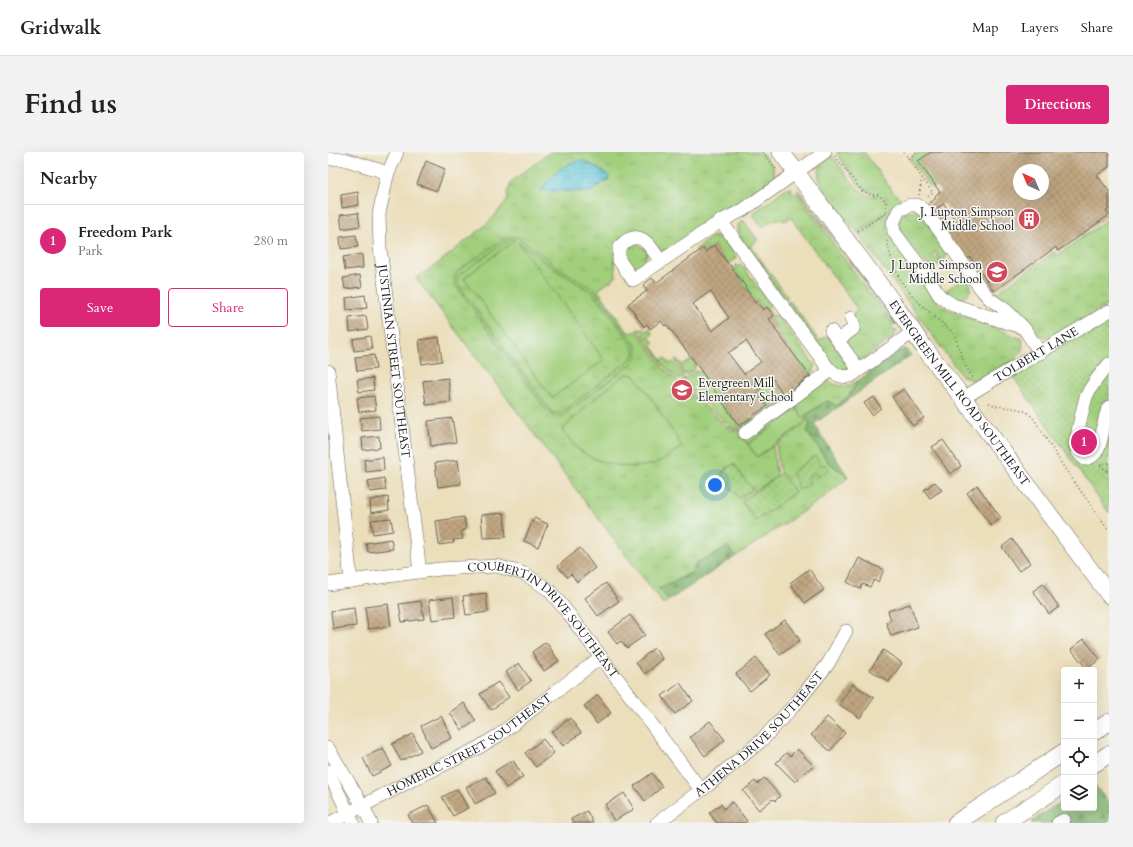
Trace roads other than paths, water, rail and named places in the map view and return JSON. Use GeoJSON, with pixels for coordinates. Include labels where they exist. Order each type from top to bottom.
{"type":"FeatureCollection","features":[{"type":"Feature","properties":{"kind":"main road","name":"EVERGREEN MILL ROAD SOUTHEAST"},"geometry":{"type":"LineString","coordinates":[[781,152],[1109,595]]}},
{"type":"Feature","properties":{"kind":"main road"},"geometry":{"type":"LineString","coordinates":[[1097,730],[1109,722]]}},
{"type":"Feature","properties":{"kind":"main road"},"geometry":{"type":"LineString","coordinates":[[956,823],[1061,754]]}},
{"type":"Feature","properties":{"kind":"main road"},"geometry":{"type":"LineString","coordinates":[[1097,762],[1109,754]]}},
{"type":"Feature","properties":{"kind":"main road"},"geometry":{"type":"LineString","coordinates":[[1004,823],[1061,786]]}},
{"type":"Feature","properties":{"kind":"street","name":"JUSTINIAN STREET SOUTHEAST"},"geometry":{"type":"LineString","coordinates":[[397,152],[388,173],[379,214],[380,247],[420,572]]}},
{"type":"Feature","properties":{"kind":"street"},"geometry":{"type":"LineString","coordinates":[[660,262],[645,241],[640,238],[629,239],[619,247],[618,260],[633,280],[660,262],[721,221],[743,210],[825,152]]}},
{"type":"Feature","properties":{"kind":"street"},"geometry":{"type":"LineString","coordinates":[[328,159],[344,159],[388,173]]}},
{"type":"Feature","properties":{"kind":"street"},"geometry":{"type":"LineString","coordinates":[[1024,328],[953,305],[939,295],[930,280],[894,232],[893,223],[899,210],[910,205],[916,205],[926,212],[982,290],[990,299],[1006,310],[1024,328],[1040,353]]}},
{"type":"Feature","properties":{"kind":"street"},"geometry":{"type":"LineString","coordinates":[[721,221],[835,374],[845,377],[851,376],[914,332]]}},
{"type":"Feature","properties":{"kind":"street","name":"TOLBERT LANE"},"geometry":{"type":"LineString","coordinates":[[963,398],[1109,311]]}},
{"type":"Feature","properties":{"kind":"street"},"geometry":{"type":"LineString","coordinates":[[851,318],[854,325],[853,329],[835,336],[859,370]]}},
{"type":"Feature","properties":{"kind":"street"},"geometry":{"type":"LineString","coordinates":[[1109,364],[1100,374],[1087,397],[1079,430],[1077,448],[1079,454],[1085,459],[1090,458],[1099,449],[1105,414],[1109,407]]}},
{"type":"Feature","properties":{"kind":"street"},"geometry":{"type":"LineString","coordinates":[[745,433],[831,370]]}},
{"type":"Feature","properties":{"kind":"street"},"geometry":{"type":"LineString","coordinates":[[328,371],[351,581]]}},
{"type":"Feature","properties":{"kind":"street","name":"COUBERTIN DRIVE SOUTHEAST"},"geometry":{"type":"LineString","coordinates":[[328,584],[440,569],[497,566],[525,574],[549,590],[568,613],[701,790]]}},
{"type":"Feature","properties":{"kind":"street","name":"ATHENA DRIVE SOUTHEAST"},"geometry":{"type":"LineString","coordinates":[[657,823],[701,790],[762,740],[798,701],[828,664],[846,631]]}},
{"type":"Feature","properties":{"kind":"street","name":"HOMERIC STREET SOUTHEAST"},"geometry":{"type":"LineString","coordinates":[[330,823],[351,818],[363,806],[476,749],[499,735],[601,657]]}},
{"type":"Feature","properties":{"kind":"street"},"geometry":{"type":"LineString","coordinates":[[328,748],[363,806],[371,823]]}},
{"type":"Feature","properties":{"kind":"street"},"geometry":{"type":"LineString","coordinates":[[328,771],[351,818]]}},
{"type":"Feature","properties":{"kind":"water"},"geometry":{"type":"Polygon","coordinates":[[[582,160],[609,176],[608,180],[597,186],[591,192],[540,191],[563,167],[575,161],[582,160]]]}},
{"type":"Feature","properties":{"kind":"place","name":"J. Lupton Simpson Middle School"},"geometry":{"type":"Point","coordinates":[1029,219]}},
{"type":"Feature","properties":{"kind":"place","name":"J Lupton Simpson Middle School"},"geometry":{"type":"Point","coordinates":[997,272]}},
{"type":"Feature","properties":{"kind":"place","name":"Evergreen Mill Elementary School"},"geometry":{"type":"Point","coordinates":[682,390]}},
{"type":"Feature","properties":{"kind":"place","name":"Freedom Park"},"geometry":{"type":"Point","coordinates":[1084,442]}}]}
